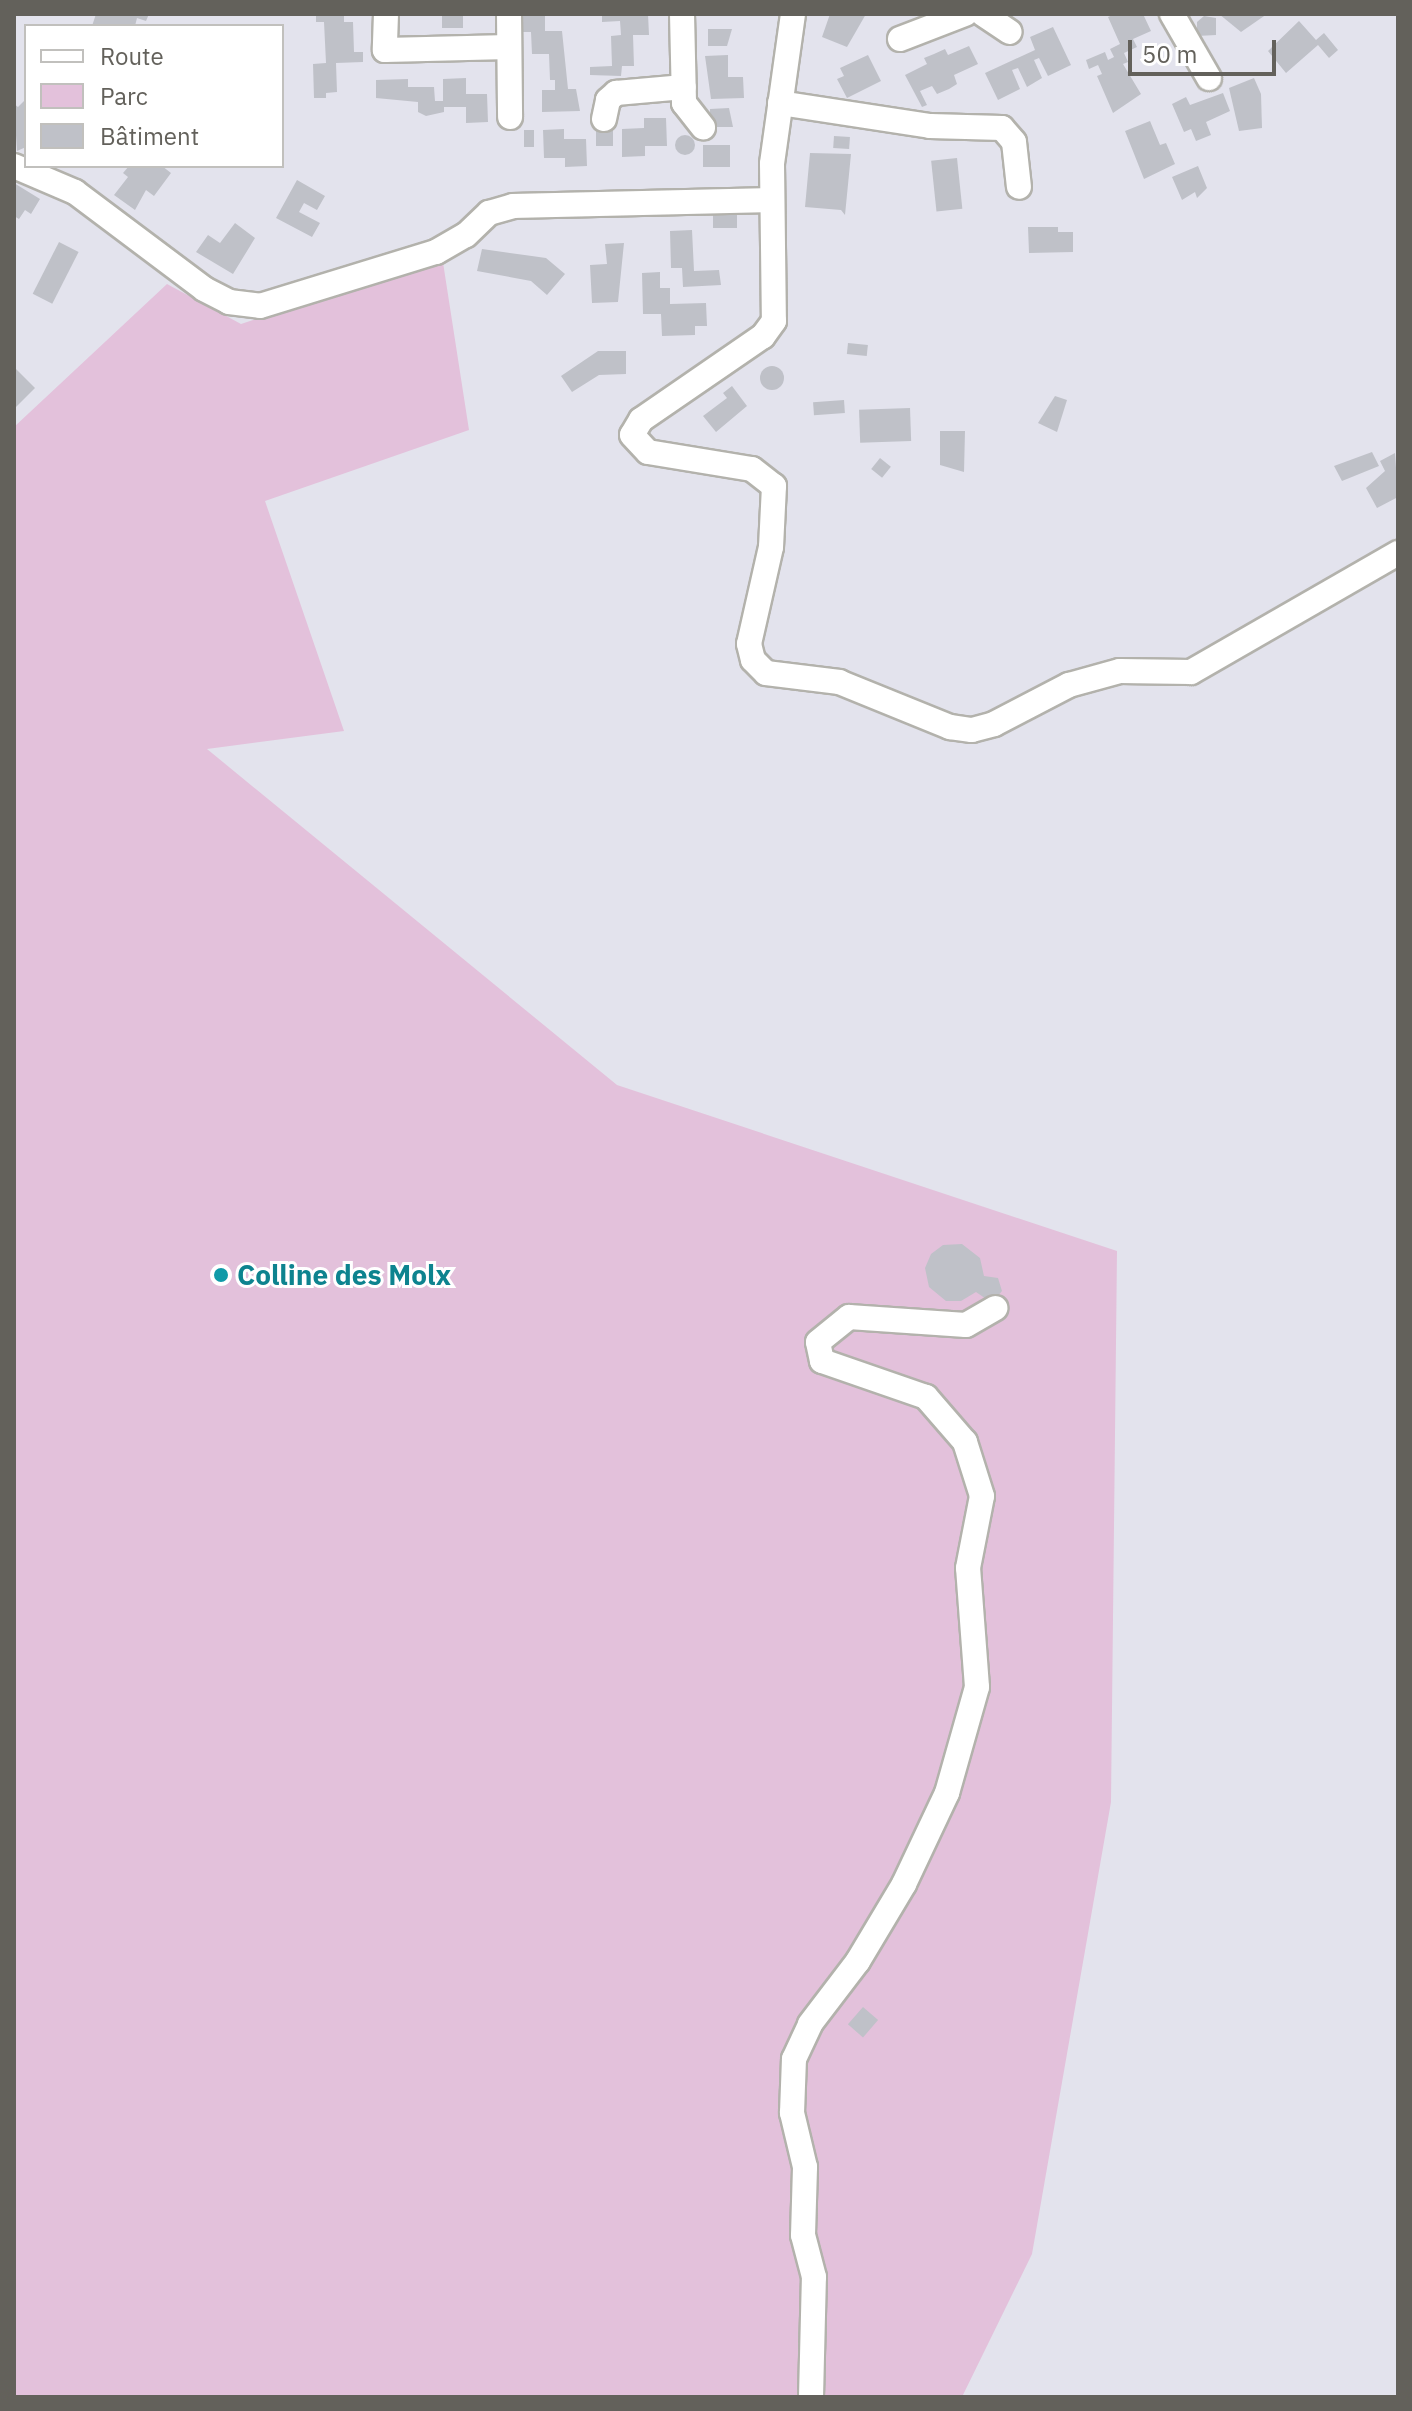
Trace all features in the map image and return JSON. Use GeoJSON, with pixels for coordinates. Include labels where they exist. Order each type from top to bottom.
{"type":"FeatureCollection","features":[{"type":"Feature","properties":{"kind":"street"},"geometry":{"type":"LineString","coordinates":[[386,14],[385,50],[509,47]]}},
{"type":"Feature","properties":{"kind":"street"},"geometry":{"type":"LineString","coordinates":[[509,14],[510,117]]}},
{"type":"Feature","properties":{"kind":"street"},"geometry":{"type":"LineString","coordinates":[[682,14],[684,103],[703,127]]}},
{"type":"Feature","properties":{"kind":"street"},"geometry":{"type":"LineString","coordinates":[[793,14],[780,103],[772,200],[771,328],[641,420],[632,435],[648,452],[752,469],[774,486],[771,547],[749,644],[753,660],[766,673],[839,682],[950,727],[972,730],[994,724],[1069,685],[1120,671],[1191,672],[1398,553]]}},
{"type":"Feature","properties":{"kind":"street"},"geometry":{"type":"LineString","coordinates":[[900,39],[965,14]]}},
{"type":"Feature","properties":{"kind":"street"},"geometry":{"type":"LineString","coordinates":[[983,14],[1010,32]]}},
{"type":"Feature","properties":{"kind":"street"},"geometry":{"type":"LineString","coordinates":[[1172,14],[1209,78]]}},
{"type":"Feature","properties":{"kind":"street"},"geometry":{"type":"LineString","coordinates":[[604,119],[608,100],[616,93],[684,87]]}},
{"type":"Feature","properties":{"kind":"street"},"geometry":{"type":"LineString","coordinates":[[780,103],[930,126],[1002,128],[1014,142],[1019,187]]}},
{"type":"Feature","properties":{"kind":"street"},"geometry":{"type":"LineString","coordinates":[[14,166],[75,192],[204,289],[229,302],[260,306],[436,252],[466,235],[489,213],[513,206],[772,200]]}},
{"type":"Feature","properties":{"kind":"street"},"geometry":{"type":"LineString","coordinates":[[811,2397],[814,2277],[803,2235],[805,2167],[792,2113],[794,2059],[810,2024],[858,1961],[904,1884],[947,1793],[977,1687],[968,1568],[982,1496],[965,1442],[926,1397],[822,1361],[818,1342],[849,1317],[966,1325],[995,1308]]}},
{"type":"Feature","properties":{"kind":"green space"},"geometry":{"type":"Polygon","coordinates":[[[442,256],[469,430],[265,501],[344,731],[207,749],[617,1085],[1117,1251],[1111,1802],[1032,2254],[962,2397],[14,2397],[14,427],[167,284],[241,324],[442,256]]]}},
{"type":"Feature","properties":{"kind":"building"},"geometry":{"type":"Polygon","coordinates":[[[96,14],[149,14],[146,21],[137,18],[136,24],[93,24],[96,14]]]}},
{"type":"Feature","properties":{"kind":"building"},"geometry":{"type":"Polygon","coordinates":[[[316,14],[344,14],[344,22],[353,22],[354,52],[363,52],[363,62],[336,63],[337,92],[326,93],[326,98],[314,98],[313,64],[326,63],[324,22],[316,22],[316,14]]]}},
{"type":"Feature","properties":{"kind":"building"},"geometry":{"type":"Polygon","coordinates":[[[442,14],[463,14],[463,28],[442,28],[442,14]]]}},
{"type":"Feature","properties":{"kind":"building"},"geometry":{"type":"Polygon","coordinates":[[[522,14],[545,14],[545,31],[562,31],[568,89],[576,89],[580,111],[542,112],[542,90],[555,90],[555,80],[550,80],[549,54],[532,54],[531,32],[523,32],[522,14]]]}},
{"type":"Feature","properties":{"kind":"building"},"geometry":{"type":"Polygon","coordinates":[[[602,14],[648,14],[649,35],[633,35],[634,66],[622,66],[621,76],[590,75],[590,67],[612,66],[611,36],[621,35],[620,21],[602,22],[602,14]]]}},
{"type":"Feature","properties":{"kind":"building"},"geometry":{"type":"Polygon","coordinates":[[[830,14],[866,14],[847,47],[822,37],[830,14]]]}},
{"type":"Feature","properties":{"kind":"building"},"geometry":{"type":"Polygon","coordinates":[[[1143,14],[1151,31],[1133,39],[1137,47],[1124,53],[1128,62],[1123,64],[1141,94],[1113,113],[1097,76],[1102,74],[1098,65],[1089,69],[1086,60],[1105,52],[1108,60],[1114,57],[1110,49],[1120,44],[1108,17],[1143,14]]]}},
{"type":"Feature","properties":{"kind":"building"},"geometry":{"type":"Polygon","coordinates":[[[1219,14],[1267,14],[1241,32],[1219,14]]]}},
{"type":"Feature","properties":{"kind":"building"},"geometry":{"type":"Polygon","coordinates":[[[1204,16],[1216,18],[1216,35],[1197,36],[1197,22],[1204,16]]]}},
{"type":"Feature","properties":{"kind":"building"},"geometry":{"type":"Polygon","coordinates":[[[1299,21],[1316,40],[1324,33],[1338,50],[1329,58],[1318,45],[1286,73],[1268,51],[1299,21]]]}},
{"type":"Feature","properties":{"kind":"building"},"geometry":{"type":"Polygon","coordinates":[[[1053,27],[1071,65],[1048,76],[1039,58],[1034,60],[1042,78],[1027,87],[1018,68],[1012,70],[1020,89],[998,100],[985,73],[1035,50],[1030,37],[1053,27]]]}},
{"type":"Feature","properties":{"kind":"building"},"geometry":{"type":"Polygon","coordinates":[[[708,29],[732,29],[727,46],[708,46],[708,29]]]}},
{"type":"Feature","properties":{"kind":"building"},"geometry":{"type":"Polygon","coordinates":[[[969,46],[978,64],[954,75],[957,84],[949,89],[937,94],[932,86],[920,91],[927,105],[922,107],[905,75],[927,64],[924,58],[945,49],[948,55],[969,46]]]}},
{"type":"Feature","properties":{"kind":"building"},"geometry":{"type":"Polygon","coordinates":[[[728,55],[728,77],[743,77],[744,98],[711,99],[705,56],[728,55]]]}},
{"type":"Feature","properties":{"kind":"building"},"geometry":{"type":"Polygon","coordinates":[[[868,55],[881,81],[847,98],[837,79],[844,76],[840,68],[868,55]]]}},
{"type":"Feature","properties":{"kind":"building"},"geometry":{"type":"Polygon","coordinates":[[[466,78],[466,94],[487,94],[488,122],[466,123],[466,107],[444,107],[444,112],[426,116],[418,112],[418,102],[376,98],[376,80],[408,79],[408,87],[434,87],[435,101],[443,101],[443,79],[466,78]]]}},
{"type":"Feature","properties":{"kind":"building"},"geometry":{"type":"Polygon","coordinates":[[[1254,78],[1261,94],[1262,128],[1239,131],[1229,88],[1254,78]]]}},
{"type":"Feature","properties":{"kind":"building"},"geometry":{"type":"Polygon","coordinates":[[[1223,93],[1230,111],[1206,122],[1211,135],[1196,141],[1191,129],[1184,132],[1172,104],[1186,97],[1190,105],[1223,93]]]}},
{"type":"Feature","properties":{"kind":"building"},"geometry":{"type":"Polygon","coordinates":[[[24,101],[24,148],[17,151],[14,104],[18,107],[24,101]]]}},
{"type":"Feature","properties":{"kind":"building"},"geometry":{"type":"Polygon","coordinates":[[[729,108],[733,127],[710,127],[710,109],[729,108]]]}},
{"type":"Feature","properties":{"kind":"building"},"geometry":{"type":"Polygon","coordinates":[[[644,118],[666,118],[667,146],[645,146],[645,156],[622,157],[622,129],[644,128],[644,118]]]}},
{"type":"Feature","properties":{"kind":"building"},"geometry":{"type":"Polygon","coordinates":[[[1150,121],[1160,145],[1166,143],[1175,164],[1144,179],[1125,131],[1150,121]]]}},
{"type":"Feature","properties":{"kind":"building"},"geometry":{"type":"Polygon","coordinates":[[[596,127],[613,127],[613,146],[596,146],[596,127]]]}},
{"type":"Feature","properties":{"kind":"building"},"geometry":{"type":"Polygon","coordinates":[[[564,129],[564,139],[586,139],[587,166],[565,167],[565,158],[544,158],[543,130],[564,129]]]}},
{"type":"Feature","properties":{"kind":"building"},"geometry":{"type":"Polygon","coordinates":[[[524,130],[534,130],[534,147],[524,147],[524,130]]]}},
{"type":"Feature","properties":{"kind":"building"},"geometry":{"type":"Polygon","coordinates":[[[685,135],[692,138],[695,145],[692,152],[685,155],[678,152],[675,145],[678,138],[685,135]]]}},
{"type":"Feature","properties":{"kind":"building"},"geometry":{"type":"Polygon","coordinates":[[[834,136],[850,137],[849,149],[833,148],[834,136]]]}},
{"type":"Feature","properties":{"kind":"building"},"geometry":{"type":"Polygon","coordinates":[[[703,145],[730,145],[730,167],[703,167],[703,145]]]}},
{"type":"Feature","properties":{"kind":"building"},"geometry":{"type":"Polygon","coordinates":[[[810,153],[851,154],[845,215],[841,210],[805,207],[810,153]]]}},
{"type":"Feature","properties":{"kind":"building"},"geometry":{"type":"Polygon","coordinates":[[[957,158],[962,209],[936,211],[931,161],[957,158]]]}},
{"type":"Feature","properties":{"kind":"building"},"geometry":{"type":"Polygon","coordinates":[[[1198,166],[1207,188],[1197,198],[1195,192],[1182,200],[1172,177],[1198,166]]]}},
{"type":"Feature","properties":{"kind":"building"},"geometry":{"type":"Polygon","coordinates":[[[127,168],[165,168],[171,173],[154,196],[146,190],[135,210],[114,195],[128,177],[123,173],[127,168]]]}},
{"type":"Feature","properties":{"kind":"building"},"geometry":{"type":"Polygon","coordinates":[[[297,180],[325,196],[317,210],[304,203],[299,212],[320,223],[312,237],[276,218],[297,180]]]}},
{"type":"Feature","properties":{"kind":"building"},"geometry":{"type":"Polygon","coordinates":[[[14,183],[40,199],[31,214],[25,210],[19,219],[14,216],[14,183]]]}},
{"type":"Feature","properties":{"kind":"building"},"geometry":{"type":"Polygon","coordinates":[[[713,213],[737,213],[737,228],[713,228],[713,213]]]}},
{"type":"Feature","properties":{"kind":"building"},"geometry":{"type":"Polygon","coordinates":[[[235,223],[255,238],[233,274],[196,252],[208,235],[220,243],[235,223]]]}},
{"type":"Feature","properties":{"kind":"building"},"geometry":{"type":"Polygon","coordinates":[[[1028,227],[1058,227],[1058,232],[1073,232],[1073,252],[1029,253],[1028,227]]]}},
{"type":"Feature","properties":{"kind":"building"},"geometry":{"type":"Polygon","coordinates":[[[692,230],[694,271],[719,270],[721,285],[683,287],[682,268],[671,268],[670,231],[692,230]]]}},
{"type":"Feature","properties":{"kind":"building"},"geometry":{"type":"Polygon","coordinates":[[[59,242],[79,252],[52,304],[33,294],[59,242]]]}},
{"type":"Feature","properties":{"kind":"building"},"geometry":{"type":"Polygon","coordinates":[[[624,243],[618,302],[592,303],[590,265],[607,264],[605,244],[624,243]]]}},
{"type":"Feature","properties":{"kind":"building"},"geometry":{"type":"Polygon","coordinates":[[[482,249],[546,258],[565,274],[547,295],[531,281],[477,271],[482,249]]]}},
{"type":"Feature","properties":{"kind":"building"},"geometry":{"type":"Polygon","coordinates":[[[660,272],[660,288],[670,288],[670,304],[706,303],[707,326],[695,326],[695,335],[662,336],[661,314],[643,314],[642,273],[660,272]]]}},
{"type":"Feature","properties":{"kind":"building"},"geometry":{"type":"Polygon","coordinates":[[[848,343],[868,345],[867,356],[847,354],[848,343]]]}},
{"type":"Feature","properties":{"kind":"building"},"geometry":{"type":"Polygon","coordinates":[[[598,351],[626,351],[626,374],[599,375],[572,392],[561,376],[598,351]]]}},
{"type":"Feature","properties":{"kind":"building"},"geometry":{"type":"Polygon","coordinates":[[[772,366],[780,370],[784,378],[780,386],[772,390],[764,386],[760,378],[764,370],[772,366]]]}},
{"type":"Feature","properties":{"kind":"building"},"geometry":{"type":"Polygon","coordinates":[[[14,367],[35,388],[14,409],[14,367]]]}},
{"type":"Feature","properties":{"kind":"building"},"geometry":{"type":"Polygon","coordinates":[[[732,386],[747,406],[716,432],[703,416],[727,398],[723,393],[732,386]]]}},
{"type":"Feature","properties":{"kind":"building"},"geometry":{"type":"Polygon","coordinates":[[[1055,396],[1067,400],[1057,432],[1038,423],[1055,396]]]}},
{"type":"Feature","properties":{"kind":"building"},"geometry":{"type":"Polygon","coordinates":[[[844,400],[845,413],[814,415],[813,402],[844,400]]]}},
{"type":"Feature","properties":{"kind":"building"},"geometry":{"type":"Polygon","coordinates":[[[910,408],[911,441],[860,443],[859,410],[910,408]]]}},
{"type":"Feature","properties":{"kind":"building"},"geometry":{"type":"Polygon","coordinates":[[[940,431],[965,431],[964,472],[940,465],[940,431]]]}},
{"type":"Feature","properties":{"kind":"building"},"geometry":{"type":"Polygon","coordinates":[[[1372,452],[1379,466],[1342,481],[1334,466],[1372,452]]]}},
{"type":"Feature","properties":{"kind":"building"},"geometry":{"type":"Polygon","coordinates":[[[1395,453],[1398,497],[1377,508],[1366,488],[1385,471],[1380,461],[1395,453]]]}},
{"type":"Feature","properties":{"kind":"building"},"geometry":{"type":"Polygon","coordinates":[[[880,458],[891,467],[882,478],[871,469],[880,458]]]}},
{"type":"Feature","properties":{"kind":"building"},"geometry":{"type":"Polygon","coordinates":[[[962,1244],[980,1258],[984,1276],[998,1278],[1002,1291],[992,1303],[976,1292],[961,1301],[946,1301],[929,1287],[925,1268],[931,1254],[943,1245],[962,1244]]]}},
{"type":"Feature","properties":{"kind":"building"},"geometry":{"type":"Polygon","coordinates":[[[863,2007],[878,2020],[863,2037],[848,2024],[863,2007]]]}},
{"type":"Feature","properties":{"kind":"place","name":"Colline des Molx"},"geometry":{"type":"Point","coordinates":[221,1275]}}]}
